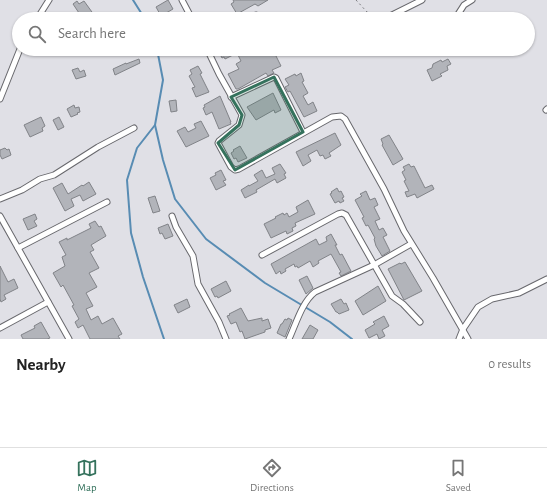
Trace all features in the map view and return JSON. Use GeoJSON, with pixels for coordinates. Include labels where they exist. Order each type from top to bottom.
{"type":"FeatureCollection","features":[{"type":"Feature","properties":{"kind":"street"},"geometry":{"type":"LineString","coordinates":[[42,12],[49,0]]}},
{"type":"Feature","properties":{"kind":"street"},"geometry":{"type":"LineString","coordinates":[[182,0],[188,12]]}},
{"type":"Feature","properties":{"kind":"street"},"geometry":{"type":"LineString","coordinates":[[397,12],[422,0]]}},
{"type":"Feature","properties":{"kind":"street"},"geometry":{"type":"LineString","coordinates":[[460,12],[464,5],[472,0]]}},
{"type":"Feature","properties":{"kind":"street"},"geometry":{"type":"LineString","coordinates":[[0,100],[17,56]]}},
{"type":"Feature","properties":{"kind":"street"},"geometry":{"type":"LineString","coordinates":[[210,56],[231,97],[242,115],[240,125],[218,141],[231,167],[235,170],[332,117],[341,116],[345,119],[384,189],[404,232],[433,278],[468,339]]}},
{"type":"Feature","properties":{"kind":"street"},"geometry":{"type":"LineString","coordinates":[[231,97],[274,77],[276,78],[303,132]]}},
{"type":"Feature","properties":{"kind":"street"},"geometry":{"type":"LineString","coordinates":[[0,199],[22,190],[40,179],[54,175],[98,147],[134,128]]}},
{"type":"Feature","properties":{"kind":"street"},"geometry":{"type":"LineString","coordinates":[[18,248],[108,202]]}},
{"type":"Feature","properties":{"kind":"street"},"geometry":{"type":"LineString","coordinates":[[262,255],[342,213],[346,215],[392,296],[404,304],[420,322]]}},
{"type":"Feature","properties":{"kind":"street"},"geometry":{"type":"LineString","coordinates":[[0,216],[69,339]]}},
{"type":"Feature","properties":{"kind":"street"},"geometry":{"type":"LineString","coordinates":[[172,216],[176,227],[193,256],[198,284],[226,339]]}},
{"type":"Feature","properties":{"kind":"street"},"geometry":{"type":"LineString","coordinates":[[289,339],[305,302],[315,292],[374,265],[411,244]]}},
{"type":"Feature","properties":{"kind":"street"},"geometry":{"type":"LineString","coordinates":[[459,339],[473,312],[483,303],[492,299],[519,293],[547,279]]}},
{"type":"Feature","properties":{"kind":"street"},"geometry":{"type":"LineString","coordinates":[[0,328],[48,302]]}},
{"type":"Feature","properties":{"kind":"path"},"geometry":{"type":"LineString","coordinates":[[356,0],[367,12]]}},
{"type":"Feature","properties":{"kind":"highlighted area"},"geometry":{"type":"Polygon","coordinates":[[[274,77],[303,132],[235,170],[218,143],[239,125],[242,115],[231,97],[274,77]]]}},
{"type":"Feature","properties":{"kind":"building"},"geometry":{"type":"Polygon","coordinates":[[[168,0],[173,9],[168,12],[159,12],[156,7],[168,0]]]}},
{"type":"Feature","properties":{"kind":"building"},"geometry":{"type":"Polygon","coordinates":[[[233,0],[268,0],[258,6],[255,4],[241,12],[236,12],[231,4],[234,2],[233,0]]]}},
{"type":"Feature","properties":{"kind":"building"},"geometry":{"type":"Polygon","coordinates":[[[77,1],[79,4],[84,1],[92,12],[78,12],[73,4],[77,1]]]}},
{"type":"Feature","properties":{"kind":"building"},"geometry":{"type":"Polygon","coordinates":[[[221,56],[231,56],[225,59],[224,57],[222,58],[221,56]]]}},
{"type":"Feature","properties":{"kind":"building"},"geometry":{"type":"Polygon","coordinates":[[[238,56],[276,56],[281,66],[272,70],[274,73],[268,76],[266,73],[236,89],[228,74],[239,69],[236,64],[241,61],[238,56]]]}},
{"type":"Feature","properties":{"kind":"building"},"geometry":{"type":"Polygon","coordinates":[[[139,59],[140,63],[115,75],[113,69],[139,59]]]}},
{"type":"Feature","properties":{"kind":"building"},"geometry":{"type":"Polygon","coordinates":[[[448,59],[451,64],[447,66],[448,70],[440,74],[442,76],[432,81],[427,70],[432,68],[433,64],[441,60],[442,62],[448,59]]]}},
{"type":"Feature","properties":{"kind":"building"},"geometry":{"type":"Polygon","coordinates":[[[198,66],[202,73],[200,74],[209,92],[196,97],[192,88],[195,87],[189,76],[192,74],[190,70],[198,66]]]}},
{"type":"Feature","properties":{"kind":"building"},"geometry":{"type":"Polygon","coordinates":[[[78,68],[80,72],[84,70],[86,76],[76,79],[72,70],[78,68]]]}},
{"type":"Feature","properties":{"kind":"building"},"geometry":{"type":"Polygon","coordinates":[[[301,73],[304,81],[302,82],[308,93],[303,96],[308,105],[313,102],[317,111],[304,117],[290,91],[288,92],[285,87],[289,85],[285,79],[301,73]]]}},
{"type":"Feature","properties":{"kind":"building"},"geometry":{"type":"Polygon","coordinates":[[[273,93],[281,110],[275,113],[274,110],[256,120],[247,107],[273,93]]]}},
{"type":"Feature","properties":{"kind":"building"},"geometry":{"type":"Polygon","coordinates":[[[220,96],[231,124],[219,129],[212,112],[206,115],[203,108],[205,107],[204,105],[220,96]]]}},
{"type":"Feature","properties":{"kind":"building"},"geometry":{"type":"Polygon","coordinates":[[[176,100],[177,111],[171,112],[169,101],[176,100]]]}},
{"type":"Feature","properties":{"kind":"building"},"geometry":{"type":"Polygon","coordinates":[[[74,105],[75,108],[79,107],[80,112],[71,117],[67,109],[74,105]]]}},
{"type":"Feature","properties":{"kind":"building"},"geometry":{"type":"Polygon","coordinates":[[[41,117],[45,126],[42,128],[43,131],[30,137],[24,125],[41,117]]]}},
{"type":"Feature","properties":{"kind":"building"},"geometry":{"type":"Polygon","coordinates":[[[59,117],[64,127],[58,130],[53,120],[59,117]]]}},
{"type":"Feature","properties":{"kind":"building"},"geometry":{"type":"Polygon","coordinates":[[[201,121],[209,136],[186,147],[177,131],[185,127],[188,132],[196,128],[194,124],[201,121]]]}},
{"type":"Feature","properties":{"kind":"building"},"geometry":{"type":"Polygon","coordinates":[[[335,133],[341,145],[329,153],[331,156],[325,159],[323,155],[320,156],[317,150],[308,155],[311,161],[303,166],[296,152],[335,133]]]}},
{"type":"Feature","properties":{"kind":"building"},"geometry":{"type":"Polygon","coordinates":[[[389,135],[403,159],[393,165],[382,145],[381,139],[389,135]]]}},
{"type":"Feature","properties":{"kind":"building"},"geometry":{"type":"Polygon","coordinates":[[[240,146],[247,158],[238,162],[236,158],[234,159],[231,153],[240,146]]]}},
{"type":"Feature","properties":{"kind":"building"},"geometry":{"type":"Polygon","coordinates":[[[5,148],[7,150],[9,149],[11,155],[2,159],[0,150],[5,148]]]}},
{"type":"Feature","properties":{"kind":"building"},"geometry":{"type":"Polygon","coordinates":[[[280,164],[286,173],[284,174],[286,178],[277,183],[275,179],[256,190],[257,192],[245,198],[241,190],[258,181],[254,175],[262,170],[266,178],[275,174],[272,168],[280,164]]]}},
{"type":"Feature","properties":{"kind":"building"},"geometry":{"type":"Polygon","coordinates":[[[409,164],[411,167],[414,166],[425,188],[432,185],[434,189],[417,198],[415,194],[407,197],[405,192],[409,191],[404,181],[406,180],[402,172],[405,170],[403,167],[409,164]]]}},
{"type":"Feature","properties":{"kind":"building"},"geometry":{"type":"Polygon","coordinates":[[[221,170],[226,180],[223,181],[226,185],[216,190],[210,178],[221,170]]]}},
{"type":"Feature","properties":{"kind":"building"},"geometry":{"type":"Polygon","coordinates":[[[89,182],[96,194],[83,201],[80,195],[71,199],[74,206],[65,211],[53,188],[62,183],[68,194],[89,182]]]}},
{"type":"Feature","properties":{"kind":"building"},"geometry":{"type":"Polygon","coordinates":[[[337,188],[339,192],[341,191],[344,197],[342,198],[344,201],[340,203],[339,201],[335,203],[330,194],[337,188]]]}},
{"type":"Feature","properties":{"kind":"building"},"geometry":{"type":"Polygon","coordinates":[[[366,191],[370,200],[375,198],[378,205],[374,207],[380,219],[375,221],[379,230],[383,228],[387,235],[383,237],[390,251],[382,256],[376,246],[375,238],[368,225],[366,226],[362,218],[364,217],[355,200],[362,196],[360,194],[366,191]]]}},
{"type":"Feature","properties":{"kind":"building"},"geometry":{"type":"Polygon","coordinates":[[[155,196],[160,211],[153,213],[148,198],[155,196]]]}},
{"type":"Feature","properties":{"kind":"building"},"geometry":{"type":"Polygon","coordinates":[[[308,200],[315,214],[295,223],[296,226],[292,228],[293,231],[287,234],[286,231],[271,238],[264,224],[283,213],[284,215],[287,213],[289,217],[298,212],[296,207],[308,200]]]}},
{"type":"Feature","properties":{"kind":"building"},"geometry":{"type":"Polygon","coordinates":[[[35,214],[37,219],[34,221],[37,226],[28,230],[23,219],[35,214]]]}},
{"type":"Feature","properties":{"kind":"building"},"geometry":{"type":"Polygon","coordinates":[[[95,221],[99,227],[101,226],[106,236],[91,245],[94,250],[90,252],[99,268],[89,273],[97,287],[86,293],[93,306],[86,309],[91,320],[98,316],[102,324],[113,318],[122,334],[118,336],[120,339],[90,339],[83,325],[78,328],[75,322],[79,319],[72,306],[74,305],[63,285],[61,287],[53,273],[65,266],[62,257],[66,255],[59,242],[67,238],[67,240],[91,228],[89,224],[95,221]]]}},
{"type":"Feature","properties":{"kind":"building"},"geometry":{"type":"Polygon","coordinates":[[[168,224],[173,236],[165,239],[162,233],[160,234],[158,228],[168,224]]]}},
{"type":"Feature","properties":{"kind":"building"},"geometry":{"type":"Polygon","coordinates":[[[331,234],[340,255],[342,254],[351,271],[341,276],[339,273],[341,272],[331,254],[318,261],[319,263],[313,267],[310,261],[298,268],[297,266],[295,267],[294,264],[285,269],[286,271],[281,274],[280,271],[276,274],[271,264],[316,239],[319,245],[327,241],[326,237],[331,234]]]}},
{"type":"Feature","properties":{"kind":"building"},"geometry":{"type":"Polygon","coordinates":[[[405,262],[422,291],[404,300],[388,269],[405,262]]]}},
{"type":"Feature","properties":{"kind":"building"},"geometry":{"type":"Polygon","coordinates":[[[0,266],[8,282],[14,279],[18,288],[4,295],[6,299],[1,302],[0,299],[0,266]]]}},
{"type":"Feature","properties":{"kind":"building"},"geometry":{"type":"Polygon","coordinates":[[[307,276],[313,288],[306,294],[299,280],[307,276]]]}},
{"type":"Feature","properties":{"kind":"building"},"geometry":{"type":"Polygon","coordinates":[[[226,281],[231,291],[218,298],[217,296],[215,297],[211,289],[226,281]]]}},
{"type":"Feature","properties":{"kind":"building"},"geometry":{"type":"Polygon","coordinates":[[[378,286],[386,301],[363,315],[355,301],[378,286]]]}},
{"type":"Feature","properties":{"kind":"building"},"geometry":{"type":"Polygon","coordinates":[[[187,299],[190,307],[178,313],[174,305],[187,299]]]}},
{"type":"Feature","properties":{"kind":"building"},"geometry":{"type":"Polygon","coordinates":[[[341,299],[344,304],[346,303],[349,310],[339,314],[331,304],[341,299]]]}},
{"type":"Feature","properties":{"kind":"building"},"geometry":{"type":"Polygon","coordinates":[[[241,308],[248,321],[262,318],[262,321],[268,319],[271,328],[265,330],[265,332],[245,339],[236,322],[231,324],[227,316],[241,308]]]}},
{"type":"Feature","properties":{"kind":"building"},"geometry":{"type":"Polygon","coordinates":[[[384,316],[389,326],[382,330],[385,336],[379,339],[377,334],[369,338],[365,330],[375,324],[373,322],[384,316]]]}},
{"type":"Feature","properties":{"kind":"building"},"geometry":{"type":"Polygon","coordinates":[[[288,318],[292,320],[285,337],[277,333],[281,324],[288,318]]]}},
{"type":"Feature","properties":{"kind":"building"},"geometry":{"type":"Polygon","coordinates":[[[41,322],[50,338],[23,339],[21,335],[35,328],[34,326],[41,322]]]}},
{"type":"Feature","properties":{"kind":"building"},"geometry":{"type":"Polygon","coordinates":[[[310,325],[318,330],[313,339],[302,339],[310,325]]]}},
{"type":"Feature","properties":{"kind":"waterway"},"geometry":{"type":"LineString","coordinates":[[133,0],[141,12]]}},
{"type":"Feature","properties":{"kind":"waterway"},"geometry":{"type":"LineString","coordinates":[[158,56],[163,80],[155,125],[163,160],[175,199],[206,239],[265,283],[330,322],[352,339]]}},
{"type":"Feature","properties":{"kind":"waterway"},"geometry":{"type":"LineString","coordinates":[[155,125],[137,148],[127,180],[131,233],[143,277],[164,339]]}}]}
